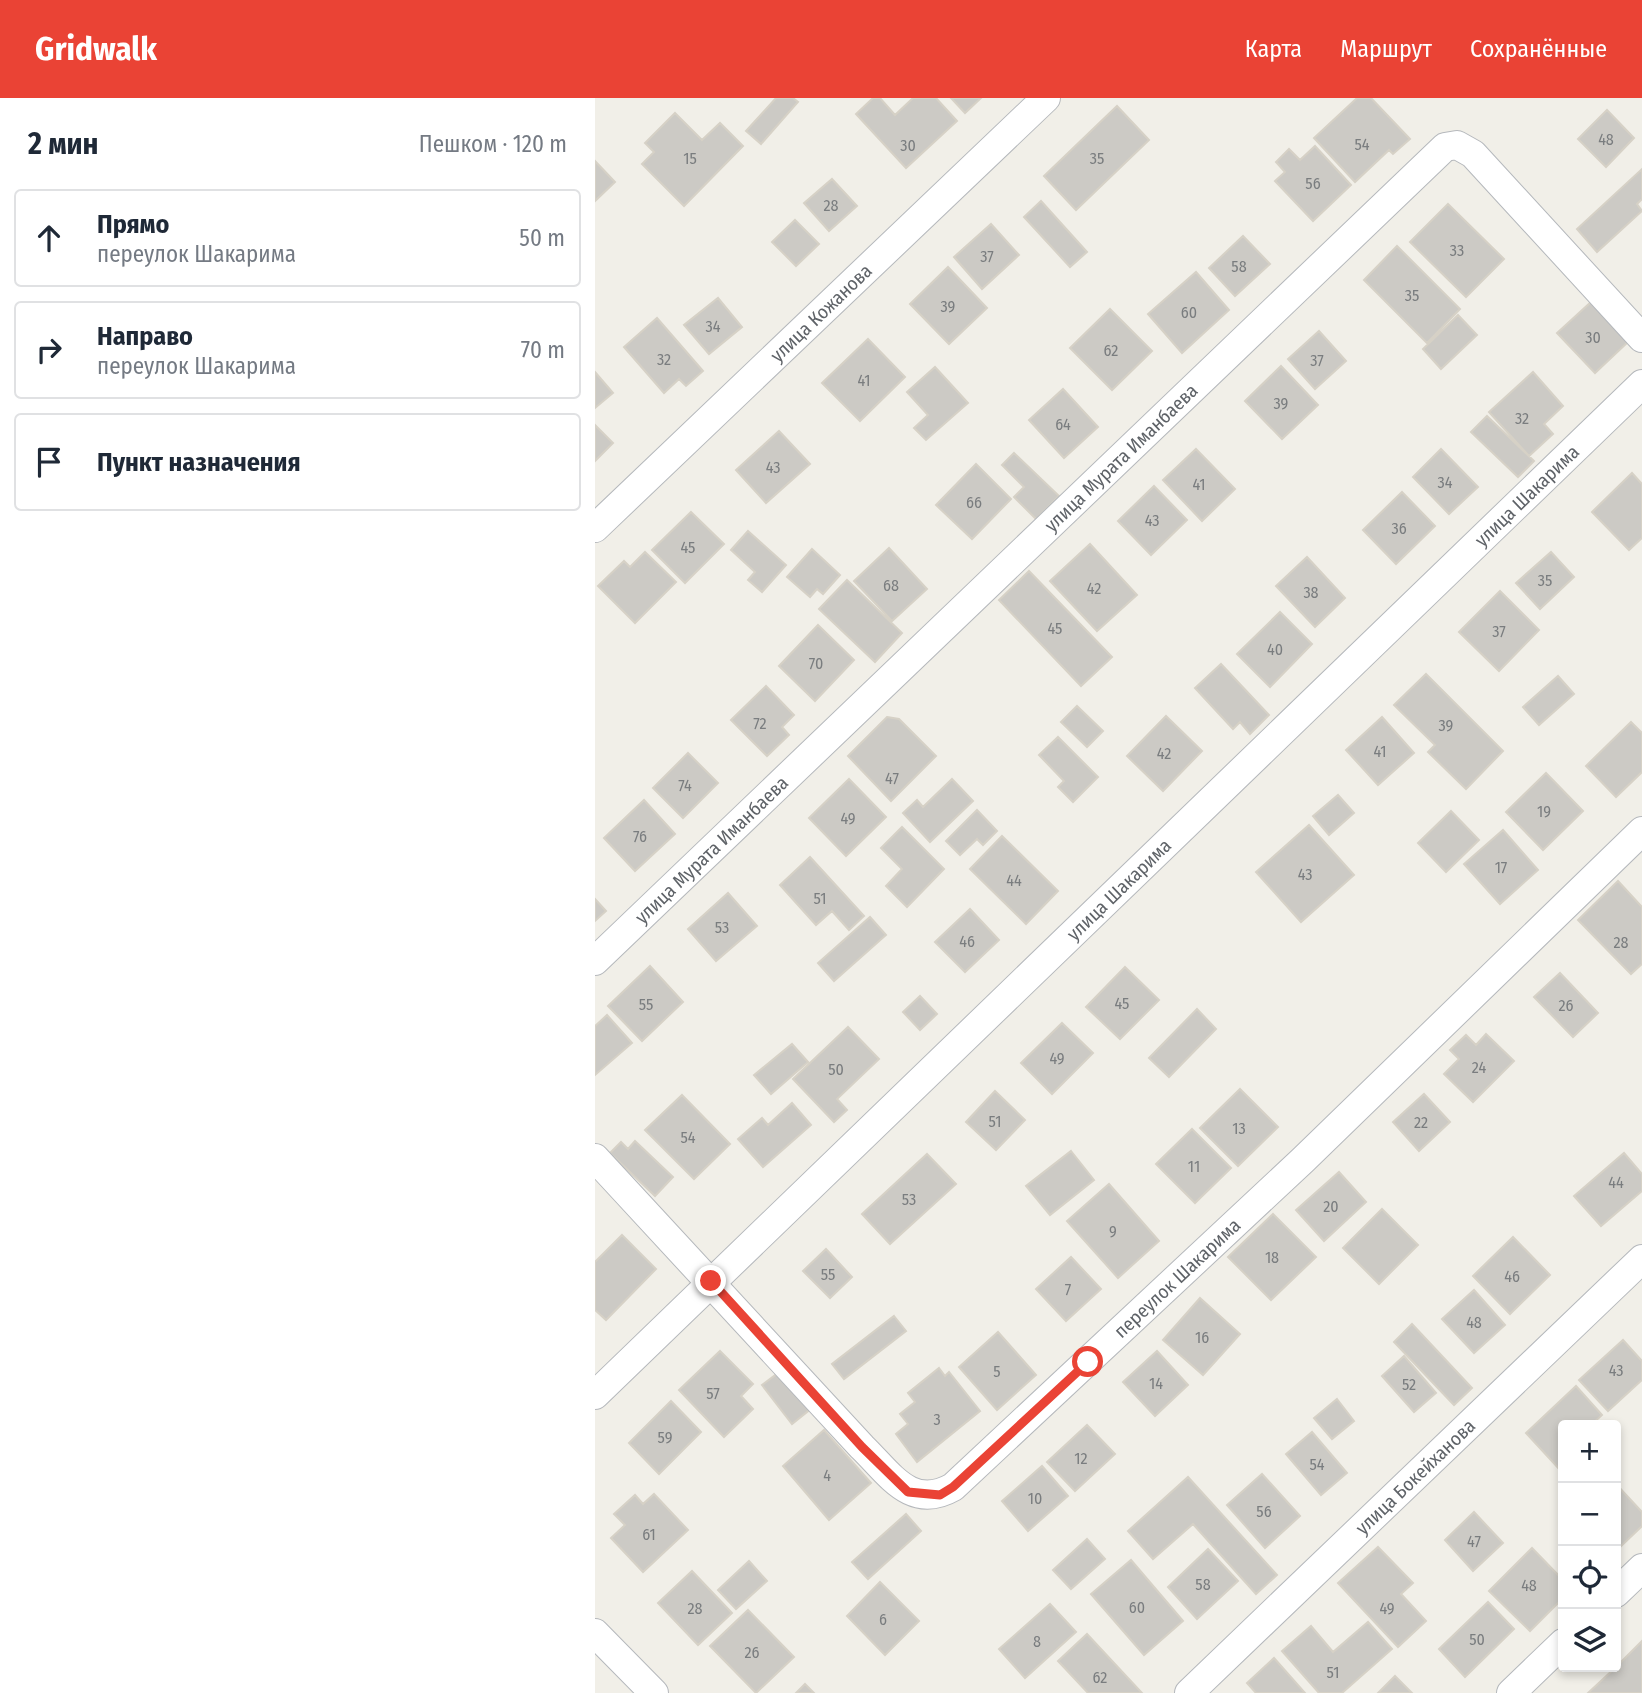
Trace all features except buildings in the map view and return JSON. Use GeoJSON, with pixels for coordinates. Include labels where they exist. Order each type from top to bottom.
{"type":"FeatureCollection","features":[{"type":"Feature","properties":{"kind":"street","name":"улица Кожанова"},"geometry":{"type":"LineString","coordinates":[[595,528],[1046,98]]}},
{"type":"Feature","properties":{"kind":"street","name":"улица Мурата Иманбаева"},"geometry":{"type":"LineString","coordinates":[[595,961],[1436,152],[1457,145],[1473,154],[1642,338]]}},
{"type":"Feature","properties":{"kind":"street","name":"улица Шакарима"},"geometry":{"type":"LineString","coordinates":[[595,1395],[1642,384]]}},
{"type":"Feature","properties":{"kind":"street","name":"переулок Шакарима"},"geometry":{"type":"LineString","coordinates":[[711,1281],[862,1447],[908,1492],[940,1495],[953,1487],[1293,1169],[1642,831]]}},
{"type":"Feature","properties":{"kind":"street"},"geometry":{"type":"LineString","coordinates":[[595,1158],[711,1281]]}},
{"type":"Feature","properties":{"kind":"street","name":"улица Бокейханова"},"geometry":{"type":"LineString","coordinates":[[1189,1693],[1642,1259]]}},
{"type":"Feature","properties":{"kind":"street"},"geometry":{"type":"LineString","coordinates":[[1621,1588],[1642,1568]]}},
{"type":"Feature","properties":{"kind":"street"},"geometry":{"type":"LineString","coordinates":[[595,1633],[655,1693]]}},
{"type":"Feature","properties":{"kind":"street"},"geometry":{"type":"LineString","coordinates":[[1511,1693],[1558,1648]]}},
{"type":"Feature","properties":{"kind":"route"},"geometry":{"type":"LineString","coordinates":[[711,1281],[862,1447],[908,1492],[920,1495],[940,1495],[953,1487],[1088,1362]]}}]}
